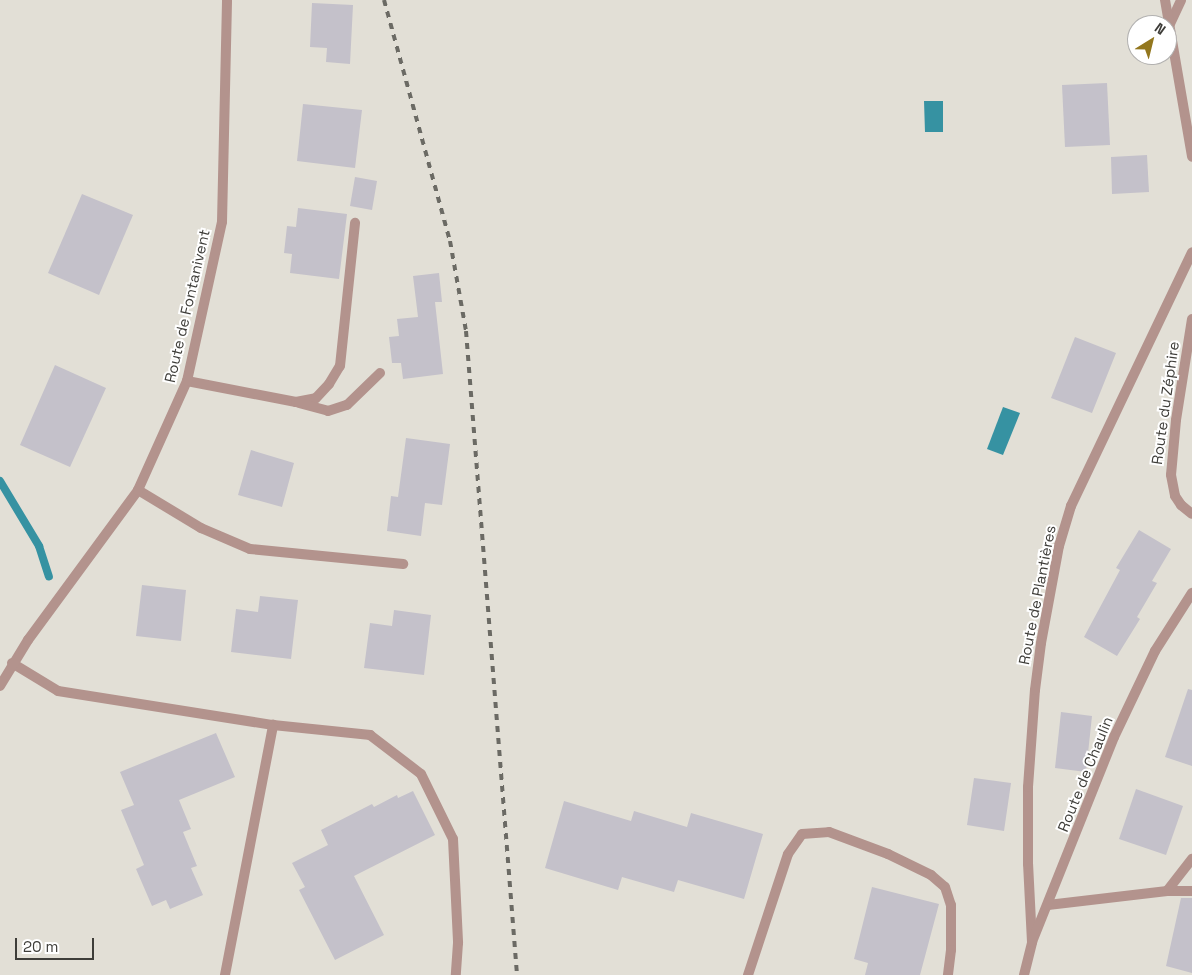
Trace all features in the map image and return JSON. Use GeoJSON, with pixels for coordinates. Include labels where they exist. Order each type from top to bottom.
{"type":"FeatureCollection","features":[{"type":"Feature","properties":{"kind":"street","name":"Route de Fontanivent"},"geometry":{"type":"LineString","coordinates":[[0,686],[12,664],[138,490],[188,381],[222,222],[227,0]]}},
{"type":"Feature","properties":{"kind":"street"},"geometry":{"type":"LineString","coordinates":[[1166,0],[1168,15]]}},
{"type":"Feature","properties":{"kind":"street"},"geometry":{"type":"LineString","coordinates":[[1174,15],[1181,0]]}},
{"type":"Feature","properties":{"kind":"street"},"geometry":{"type":"LineString","coordinates":[[1177,65],[1192,157]]}},
{"type":"Feature","properties":{"kind":"street"},"geometry":{"type":"LineString","coordinates":[[296,402],[316,398],[330,384],[340,366],[355,223]]}},
{"type":"Feature","properties":{"kind":"street","name":"Route de Plantières"},"geometry":{"type":"LineString","coordinates":[[1032,942],[1028,864],[1028,787],[1034,700],[1041,642],[1059,546],[1071,506],[1192,252]]}},
{"type":"Feature","properties":{"kind":"street","name":"Route du Zéphire"},"geometry":{"type":"LineString","coordinates":[[1192,320],[1176,420],[1171,475],[1176,496],[1182,506],[1192,514]]}},
{"type":"Feature","properties":{"kind":"street"},"geometry":{"type":"LineString","coordinates":[[188,381],[296,402],[328,411],[347,405],[380,373]]}},
{"type":"Feature","properties":{"kind":"street"},"geometry":{"type":"LineString","coordinates":[[138,490],[201,528],[250,549],[403,564]]}},
{"type":"Feature","properties":{"kind":"street","name":"Route de Chaulin"},"geometry":{"type":"LineString","coordinates":[[1024,975],[1032,942],[1114,737],[1155,651],[1192,593]]}},
{"type":"Feature","properties":{"kind":"street"},"geometry":{"type":"LineString","coordinates":[[12,664],[58,691],[273,724],[370,735],[421,774],[453,840],[458,943],[456,975]]}},
{"type":"Feature","properties":{"kind":"street"},"geometry":{"type":"LineString","coordinates":[[225,975],[273,724]]}},
{"type":"Feature","properties":{"kind":"street"},"geometry":{"type":"LineString","coordinates":[[748,975],[788,854],[802,834],[829,832],[888,854],[931,875],[945,887],[950,904],[951,950],[948,975]]}},
{"type":"Feature","properties":{"kind":"street"},"geometry":{"type":"LineString","coordinates":[[1167,891],[1192,858]]}},
{"type":"Feature","properties":{"kind":"street"},"geometry":{"type":"LineString","coordinates":[[1048,905],[1167,891],[1192,891]]}},
{"type":"Feature","properties":{"kind":"water"},"geometry":{"type":"Polygon","coordinates":[[[924,101],[943,101],[943,132],[925,132],[924,101]]]}},
{"type":"Feature","properties":{"kind":"water"},"geometry":{"type":"Polygon","coordinates":[[[1003,407],[1020,413],[1003,455],[987,449],[1003,407]]]}},
{"type":"Feature","properties":{"kind":"building"},"geometry":{"type":"Polygon","coordinates":[[[312,3],[353,5],[350,64],[326,62],[327,48],[310,47],[312,3]]]}},
{"type":"Feature","properties":{"kind":"building"},"geometry":{"type":"Polygon","coordinates":[[[1107,83],[1110,145],[1065,147],[1062,85],[1107,83]]]}},
{"type":"Feature","properties":{"kind":"building"},"geometry":{"type":"Polygon","coordinates":[[[303,104],[362,110],[355,168],[297,161],[303,104]]]}},
{"type":"Feature","properties":{"kind":"building"},"geometry":{"type":"Polygon","coordinates":[[[1147,155],[1149,192],[1112,194],[1111,157],[1147,155]]]}},
{"type":"Feature","properties":{"kind":"building"},"geometry":{"type":"Polygon","coordinates":[[[355,177],[377,181],[372,210],[350,206],[355,177]]]}},
{"type":"Feature","properties":{"kind":"building"},"geometry":{"type":"Polygon","coordinates":[[[82,194],[133,215],[99,295],[48,273],[82,194]]]}},
{"type":"Feature","properties":{"kind":"building"},"geometry":{"type":"Polygon","coordinates":[[[298,208],[347,214],[339,279],[290,273],[292,254],[284,253],[287,226],[296,227],[298,208]]]}},
{"type":"Feature","properties":{"kind":"building"},"geometry":{"type":"Polygon","coordinates":[[[439,273],[442,302],[435,302],[443,374],[403,379],[401,363],[392,363],[389,337],[399,336],[397,319],[418,317],[413,276],[439,273]]]}},
{"type":"Feature","properties":{"kind":"building"},"geometry":{"type":"Polygon","coordinates":[[[1075,337],[1116,353],[1092,413],[1051,398],[1075,337]]]}},
{"type":"Feature","properties":{"kind":"building"},"geometry":{"type":"Polygon","coordinates":[[[55,365],[106,388],[70,467],[20,445],[55,365]]]}},
{"type":"Feature","properties":{"kind":"building"},"geometry":{"type":"Polygon","coordinates":[[[406,438],[450,444],[442,505],[425,503],[421,536],[387,531],[391,496],[398,497],[406,438]]]}},
{"type":"Feature","properties":{"kind":"building"},"geometry":{"type":"Polygon","coordinates":[[[251,450],[294,463],[282,507],[238,495],[251,450]]]}},
{"type":"Feature","properties":{"kind":"building"},"geometry":{"type":"Polygon","coordinates":[[[1139,530],[1171,549],[1152,581],[1157,583],[1137,617],[1140,619],[1117,656],[1084,637],[1120,570],[1116,568],[1139,530]]]}},
{"type":"Feature","properties":{"kind":"building"},"geometry":{"type":"Polygon","coordinates":[[[142,585],[186,590],[181,641],[136,636],[142,585]]]}},
{"type":"Feature","properties":{"kind":"building"},"geometry":{"type":"Polygon","coordinates":[[[260,596],[298,600],[291,659],[231,652],[236,609],[258,612],[260,596]]]}},
{"type":"Feature","properties":{"kind":"building"},"geometry":{"type":"Polygon","coordinates":[[[394,610],[431,615],[424,675],[364,668],[370,623],[392,626],[394,610]]]}},
{"type":"Feature","properties":{"kind":"building"},"geometry":{"type":"Polygon","coordinates":[[[1188,689],[1192,690],[1192,766],[1165,757],[1188,689]]]}},
{"type":"Feature","properties":{"kind":"building"},"geometry":{"type":"Polygon","coordinates":[[[1061,712],[1092,716],[1086,772],[1055,768],[1061,712]]]}},
{"type":"Feature","properties":{"kind":"building"},"geometry":{"type":"Polygon","coordinates":[[[216,733],[235,777],[179,800],[191,829],[183,832],[197,866],[191,868],[203,895],[170,909],[166,900],[152,906],[136,869],[144,865],[121,810],[134,805],[120,772],[216,733]]]}},
{"type":"Feature","properties":{"kind":"building"},"geometry":{"type":"Polygon","coordinates":[[[974,778],[1011,783],[1004,831],[967,825],[974,778]]]}},
{"type":"Feature","properties":{"kind":"building"},"geometry":{"type":"Polygon","coordinates":[[[1136,789],[1183,806],[1166,855],[1119,839],[1136,789]]]}},
{"type":"Feature","properties":{"kind":"building"},"geometry":{"type":"Polygon","coordinates":[[[413,791],[435,835],[354,876],[384,935],[335,960],[299,890],[305,887],[292,863],[328,845],[321,830],[372,804],[374,807],[397,795],[398,798],[413,791]]]}},
{"type":"Feature","properties":{"kind":"building"},"geometry":{"type":"Polygon","coordinates":[[[564,801],[631,821],[634,811],[687,827],[691,813],[763,834],[744,899],[678,880],[674,892],[622,877],[618,890],[545,868],[564,801]]]}},
{"type":"Feature","properties":{"kind":"building"},"geometry":{"type":"Polygon","coordinates":[[[872,887],[939,904],[920,975],[865,975],[868,963],[854,959],[872,887]]]}},
{"type":"Feature","properties":{"kind":"building"},"geometry":{"type":"Polygon","coordinates":[[[1181,898],[1192,898],[1192,973],[1166,966],[1181,898]]]}},
{"type":"Feature","properties":{"kind":"waterway"},"geometry":{"type":"LineString","coordinates":[[0,481],[39,546],[49,576]]}},
{"type":"Feature","properties":{"kind":"railway"},"geometry":{"type":"LineString","coordinates":[[384,0],[450,241],[466,331],[517,975]]}}]}
